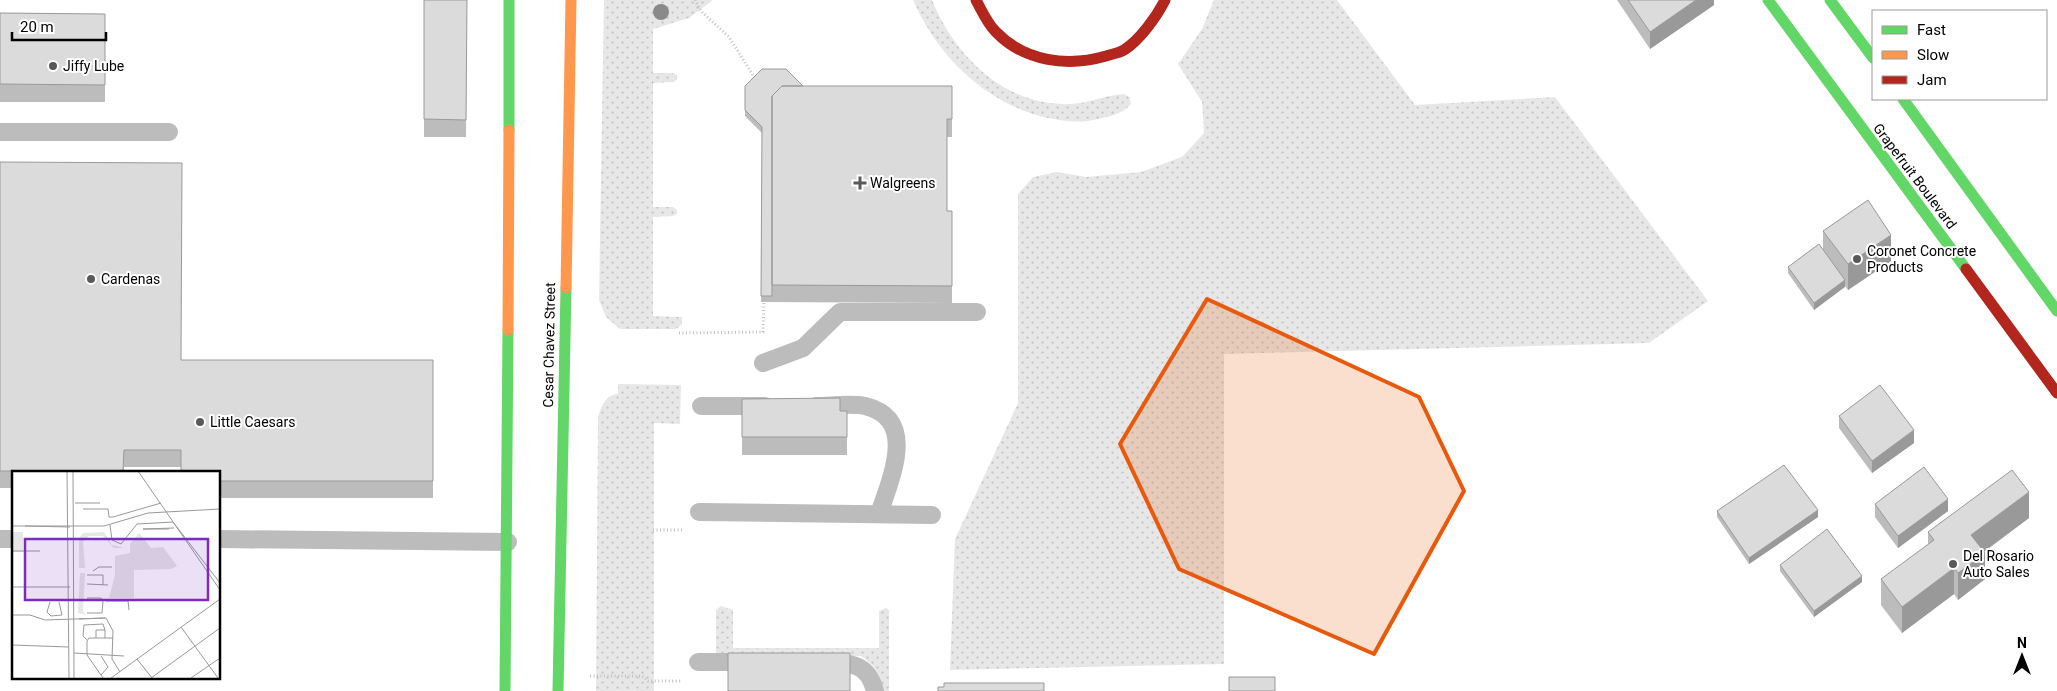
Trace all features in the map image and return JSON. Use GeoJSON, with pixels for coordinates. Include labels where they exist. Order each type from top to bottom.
{"type":"FeatureCollection","features":[{"type":"Feature","properties":{"kind":"main road"},"geometry":{"type":"LineString","coordinates":[[504,691],[508,542],[510,0]]}},
{"type":"Feature","properties":{"kind":"main road","name":"Cesar Chavez Street"},"geometry":{"type":"LineString","coordinates":[[558,691],[570,0]]}},
{"type":"Feature","properties":{"kind":"main road"},"geometry":{"type":"LineString","coordinates":[[976,0],[982,16],[1005,40],[1028,55],[1054,62],[1087,62],[1123,50],[1145,29],[1165,0]]}},
{"type":"Feature","properties":{"kind":"main road","name":"Grapefruit Boulevard"},"geometry":{"type":"LineString","coordinates":[[1768,0],[2057,393]]}},
{"type":"Feature","properties":{"kind":"main road"},"geometry":{"type":"LineString","coordinates":[[1830,0],[1872,57]]}},
{"type":"Feature","properties":{"kind":"main road"},"geometry":{"type":"LineString","coordinates":[[1904,100],[2057,311]]}},
{"type":"Feature","properties":{"kind":"lane"},"geometry":{"type":"LineString","coordinates":[[0,132],[169,132]]}},
{"type":"Feature","properties":{"kind":"lane"},"geometry":{"type":"LineString","coordinates":[[763,363],[803,348],[840,312],[977,312]]}},
{"type":"Feature","properties":{"kind":"lane"},"geometry":{"type":"LineString","coordinates":[[702,406],[864,406],[878,411],[895,427],[898,454],[879,514]]}},
{"type":"Feature","properties":{"kind":"lane"},"geometry":{"type":"LineString","coordinates":[[699,512],[932,515]]}},
{"type":"Feature","properties":{"kind":"lane"},"geometry":{"type":"LineString","coordinates":[[220,539],[508,542]]}},
{"type":"Feature","properties":{"kind":"lane"},"geometry":{"type":"LineString","coordinates":[[698,662],[765,662]]}},
{"type":"Feature","properties":{"kind":"lane"},"geometry":{"type":"LineString","coordinates":[[814,662],[852,663],[863,670],[872,680],[875,691]]}},
{"type":"Feature","properties":{"kind":"path"},"geometry":{"type":"LineString","coordinates":[[694,0],[702,11],[729,37],[757,82]]}},
{"type":"Feature","properties":{"kind":"path"},"geometry":{"type":"LineString","coordinates":[[679,333],[763,332],[764,293]]}},
{"type":"Feature","properties":{"kind":"path"},"geometry":{"type":"LineString","coordinates":[[590,676],[642,676],[648,682],[654,682]]}},
{"type":"Feature","properties":{"kind":"highlighted area"},"geometry":{"type":"Polygon","coordinates":[[[1207,299],[1419,397],[1464,491],[1374,654],[1179,569],[1120,444],[1207,299]]]}},
{"type":"Feature","properties":{"kind":"shaded area"},"geometry":{"type":"Polygon","coordinates":[[[604,0],[713,0],[689,18],[653,29],[653,73],[673,73],[677,75],[677,80],[653,83],[653,207],[673,207],[677,210],[677,214],[653,217],[653,316],[682,317],[682,324],[676,329],[620,329],[606,317],[599,300],[604,0]]]}},
{"type":"Feature","properties":{"kind":"shaded area"},"geometry":{"type":"Polygon","coordinates":[[[913,0],[932,0],[954,41],[969,59],[1005,87],[1025,97],[1047,103],[1071,104],[1124,94],[1129,97],[1131,104],[1123,111],[1114,115],[1088,121],[1065,121],[1025,111],[1004,102],[985,90],[950,59],[923,21],[913,0]]]}},
{"type":"Feature","properties":{"kind":"shaded area"},"geometry":{"type":"Polygon","coordinates":[[[1214,0],[1337,0],[1415,105],[1555,97],[1708,301],[1649,343],[1224,354],[1224,664],[950,670],[955,539],[1018,403],[1018,194],[1033,177],[1057,172],[1086,177],[1141,172],[1182,157],[1204,133],[1202,102],[1178,64],[1202,29],[1214,0]]]}},
{"type":"Feature","properties":{"kind":"shaded area"},"geometry":{"type":"Polygon","coordinates":[[[618,384],[681,385],[680,424],[654,423],[654,691],[596,691],[598,418],[607,399],[618,394],[618,384]]]}},
{"type":"Feature","properties":{"kind":"shaded area"},"geometry":{"type":"Polygon","coordinates":[[[721,606],[733,610],[733,648],[879,648],[879,611],[886,608],[889,610],[889,691],[883,691],[881,680],[876,670],[861,656],[716,656],[716,610],[721,606]]]}},
{"type":"Feature","properties":{"kind":"building"},"geometry":{"type":"Polygon","coordinates":[[[424,0],[467,0],[466,120],[424,119],[424,0]]]}},
{"type":"Feature","properties":{"kind":"building"},"geometry":{"type":"Polygon","coordinates":[[[1628,0],[1696,0],[1650,32],[1628,0]]]}},
{"type":"Feature","properties":{"kind":"building","name":"Jiffy Lube"},"geometry":{"type":"Polygon","coordinates":[[[0,13],[105,14],[105,85],[0,84],[0,13]]]}},
{"type":"Feature","properties":{"kind":"building"},"geometry":{"type":"Polygon","coordinates":[[[762,69],[786,69],[803,86],[782,86],[772,96],[772,296],[761,296],[762,127],[745,110],[745,86],[762,69]]]}},
{"type":"Feature","properties":{"kind":"building","name":"Walgreens"},"geometry":{"type":"Polygon","coordinates":[[[782,86],[952,86],[952,119],[947,119],[947,211],[952,211],[952,286],[772,285],[772,96],[782,86]]]}},
{"type":"Feature","properties":{"kind":"building","name":"Cardenas"},"geometry":{"type":"Polygon","coordinates":[[[0,162],[182,163],[181,360],[433,360],[433,481],[220,481],[220,471],[181,471],[181,450],[124,450],[123,471],[0,471],[0,162]]]}},
{"type":"Feature","properties":{"kind":"building"},"geometry":{"type":"Polygon","coordinates":[[[1868,200],[1891,235],[1848,264],[1823,231],[1868,200]]]}},
{"type":"Feature","properties":{"kind":"building"},"geometry":{"type":"Polygon","coordinates":[[[1819,244],[1845,280],[1814,303],[1788,267],[1819,244]]]}},
{"type":"Feature","properties":{"kind":"building"},"geometry":{"type":"Polygon","coordinates":[[[1880,385],[1914,430],[1872,461],[1839,416],[1880,385]]]}},
{"type":"Feature","properties":{"kind":"building"},"geometry":{"type":"Polygon","coordinates":[[[840,398],[840,411],[847,411],[847,437],[742,437],[742,399],[840,398]]]}},
{"type":"Feature","properties":{"kind":"building"},"geometry":{"type":"Polygon","coordinates":[[[1784,465],[1818,510],[1749,558],[1717,511],[1784,465]]]}},
{"type":"Feature","properties":{"kind":"building"},"geometry":{"type":"Polygon","coordinates":[[[1924,467],[1948,499],[1898,536],[1875,504],[1924,467]]]}},
{"type":"Feature","properties":{"kind":"building"},"geometry":{"type":"Polygon","coordinates":[[[2012,470],[2029,492],[1971,535],[1985,553],[1958,573],[1954,568],[1902,607],[1881,579],[1934,540],[1928,532],[2012,470]]]}},
{"type":"Feature","properties":{"kind":"building"},"geometry":{"type":"Polygon","coordinates":[[[1827,529],[1862,576],[1814,611],[1780,565],[1827,529]]]}},
{"type":"Feature","properties":{"kind":"building"},"geometry":{"type":"Polygon","coordinates":[[[728,653],[850,653],[850,691],[728,691],[728,653]]]}},
{"type":"Feature","properties":{"kind":"building"},"geometry":{"type":"Polygon","coordinates":[[[1229,677],[1275,677],[1275,691],[1229,691],[1229,677]]]}},
{"type":"Feature","properties":{"kind":"building"},"geometry":{"type":"Polygon","coordinates":[[[944,683],[1044,683],[1044,691],[938,691],[938,687],[944,687],[944,683]]]}},
{"type":"Feature","properties":{"kind":"traffic: fast"},"geometry":{"type":"LineString","coordinates":[[509,0],[509,130]]}},
{"type":"Feature","properties":{"kind":"traffic: fast"},"geometry":{"type":"LineString","coordinates":[[1768,0],[1966,269]]}},
{"type":"Feature","properties":{"kind":"traffic: fast"},"geometry":{"type":"LineString","coordinates":[[1830,0],[1872,57]]}},
{"type":"Feature","properties":{"kind":"traffic: fast"},"geometry":{"type":"LineString","coordinates":[[1904,100],[2057,311]]}},
{"type":"Feature","properties":{"kind":"traffic: fast"},"geometry":{"type":"LineString","coordinates":[[558,691],[566,288]]}},
{"type":"Feature","properties":{"kind":"traffic: fast"},"geometry":{"type":"LineString","coordinates":[[505,691],[508,330]]}},
{"type":"Feature","properties":{"kind":"traffic: slow"},"geometry":{"type":"LineString","coordinates":[[566,288],[571,0]]}},
{"type":"Feature","properties":{"kind":"traffic: slow"},"geometry":{"type":"LineString","coordinates":[[508,330],[509,130]]}},
{"type":"Feature","properties":{"kind":"traffic: jam"},"geometry":{"type":"LineString","coordinates":[[976,0],[990,25],[1007,42],[1034,56],[1062,61],[1092,59],[1124,50],[1148,27],[1165,0]]}},
{"type":"Feature","properties":{"kind":"traffic: jam"},"geometry":{"type":"LineString","coordinates":[[1966,269],[2057,393]]}},
{"type":"Feature","properties":{"kind":"place","name":"Jiffy Lube"},"geometry":{"type":"Point","coordinates":[53,66]}},
{"type":"Feature","properties":{"kind":"place","name":"Walgreens"},"geometry":{"type":"Point","coordinates":[860,183]}},
{"type":"Feature","properties":{"kind":"place","name":"Coronet Concrete Products"},"geometry":{"type":"Point","coordinates":[1857,259]}},
{"type":"Feature","properties":{"kind":"place","name":"Cardenas"},"geometry":{"type":"Point","coordinates":[91,279]}},
{"type":"Feature","properties":{"kind":"place","name":"Little Caesars"},"geometry":{"type":"Point","coordinates":[200,422]}},
{"type":"Feature","properties":{"kind":"place","name":"Del Rosario Auto Sales"},"geometry":{"type":"Point","coordinates":[1953,564]}}]}
